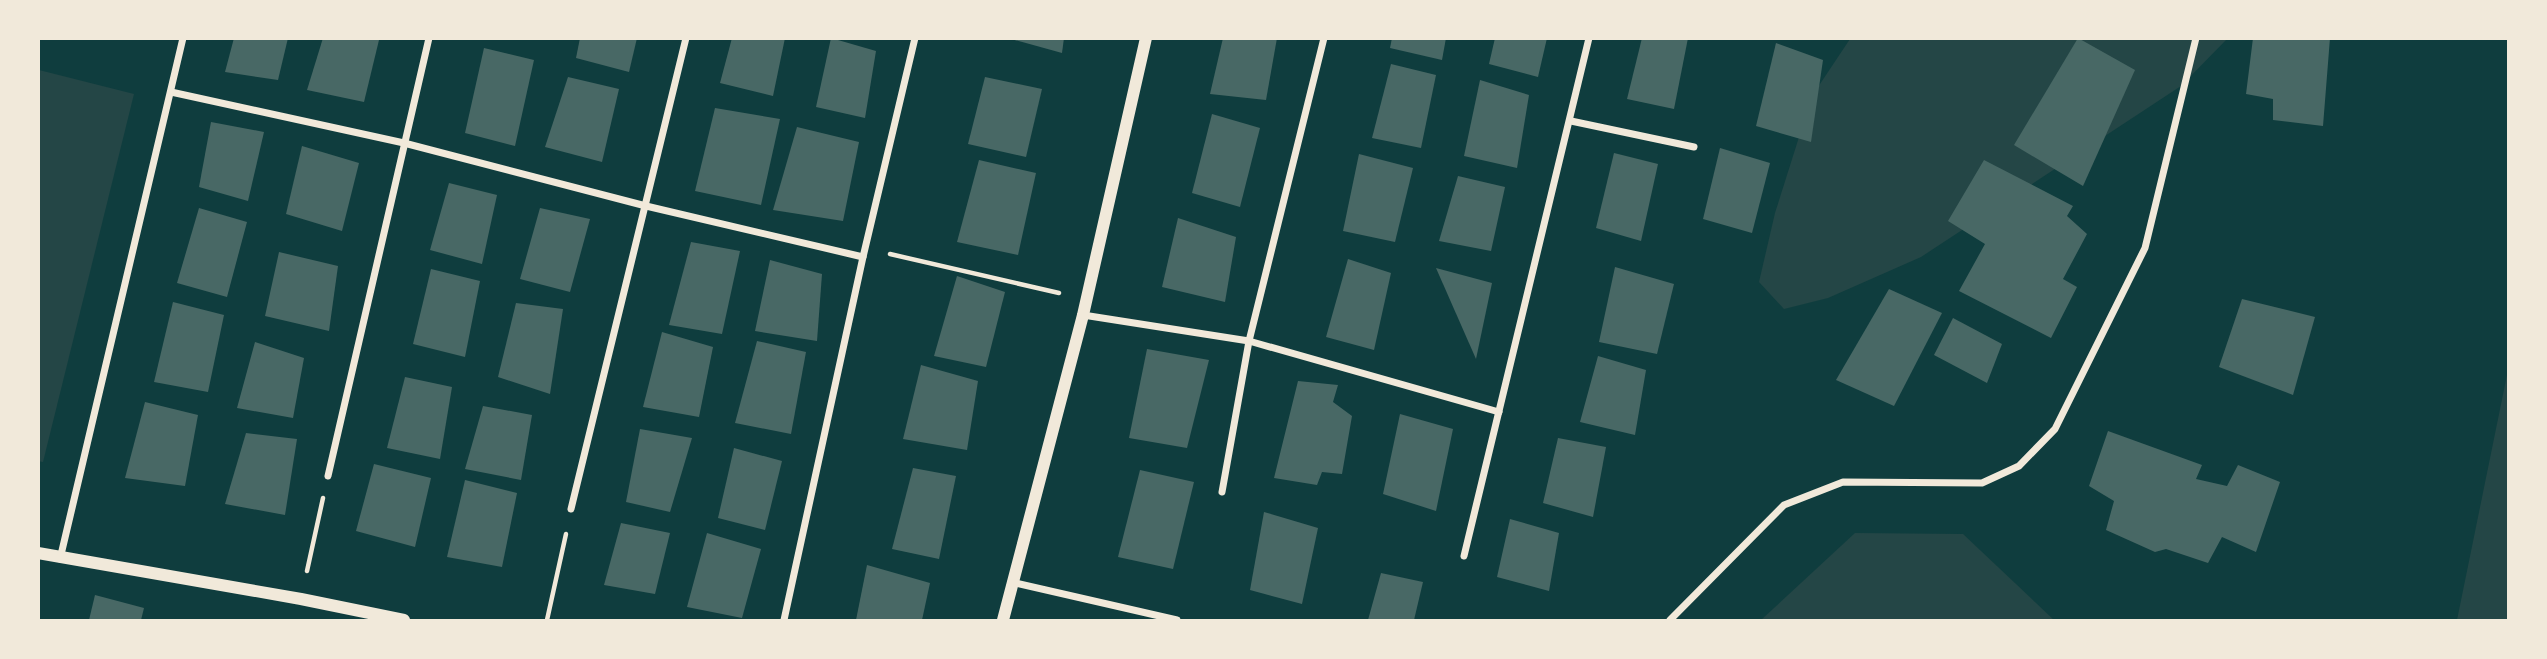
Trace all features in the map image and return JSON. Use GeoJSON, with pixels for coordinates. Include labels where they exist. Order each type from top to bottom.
{"type":"FeatureCollection","features":[{"type":"Feature","properties":{"kind":"street"},"geometry":{"type":"LineString","coordinates":[[60,559],[183,38]]}},
{"type":"Feature","properties":{"kind":"street"},"geometry":{"type":"LineString","coordinates":[[328,476],[429,38]]}},
{"type":"Feature","properties":{"kind":"street"},"geometry":{"type":"LineString","coordinates":[[571,509],[686,38]]}},
{"type":"Feature","properties":{"kind":"street"},"geometry":{"type":"LineString","coordinates":[[784,621],[865,248],[915,38]]}},
{"type":"Feature","properties":{"kind":"street"},"geometry":{"type":"LineString","coordinates":[[1003,621],[1083,314],[1146,38]]}},
{"type":"Feature","properties":{"kind":"street"},"geometry":{"type":"LineString","coordinates":[[1222,492],[1249,341],[1324,38]]}},
{"type":"Feature","properties":{"kind":"street"},"geometry":{"type":"LineString","coordinates":[[1464,556],[1589,38]]}},
{"type":"Feature","properties":{"kind":"street"},"geometry":{"type":"LineString","coordinates":[[1670,621],[1784,505],[1843,482],[1982,483],[2019,466],[2055,429],[2145,248],[2196,38]]}},
{"type":"Feature","properties":{"kind":"street"},"geometry":{"type":"LineString","coordinates":[[171,92],[404,142],[646,206],[863,257]]}},
{"type":"Feature","properties":{"kind":"street"},"geometry":{"type":"LineString","coordinates":[[1571,121],[1695,147]]}},
{"type":"Feature","properties":{"kind":"street"},"geometry":{"type":"LineString","coordinates":[[1083,314],[1249,341],[1499,412]]}},
{"type":"Feature","properties":{"kind":"street"},"geometry":{"type":"LineString","coordinates":[[38,554],[301,599],[404,621]]}},
{"type":"Feature","properties":{"kind":"street"},"geometry":{"type":"LineString","coordinates":[[1011,583],[1177,621]]}},
{"type":"Feature","properties":{"kind":"path"},"geometry":{"type":"LineString","coordinates":[[865,248],[1086,299]]}},
{"type":"Feature","properties":{"kind":"path"},"geometry":{"type":"LineString","coordinates":[[301,599],[328,476]]}},
{"type":"Feature","properties":{"kind":"path"},"geometry":{"type":"LineString","coordinates":[[547,621],[571,509]]}},
{"type":"Feature","properties":{"kind":"shaded area"},"geometry":{"type":"Polygon","coordinates":[[[1850,39],[2227,39],[2181,86],[1921,257],[1828,298],[1784,309],[1759,282],[1775,213],[1812,96],[1850,39]]]}},
{"type":"Feature","properties":{"kind":"shaded area"},"geometry":{"type":"Polygon","coordinates":[[[39,70],[134,94],[43,462],[38,461],[39,70]]]}},
{"type":"Feature","properties":{"kind":"shaded area"},"geometry":{"type":"Polygon","coordinates":[[[2508,370],[2508,620],[2457,620],[2508,370]]]}},
{"type":"Feature","properties":{"kind":"shaded area"},"geometry":{"type":"Polygon","coordinates":[[[1855,533],[1963,534],[2054,620],[1761,620],[1855,533]]]}},
{"type":"Feature","properties":{"kind":"building"},"geometry":{"type":"Polygon","coordinates":[[[234,38],[288,38],[278,80],[225,72],[234,38]]]}},
{"type":"Feature","properties":{"kind":"building"},"geometry":{"type":"Polygon","coordinates":[[[323,38],[379,40],[364,102],[307,90],[323,38]]]}},
{"type":"Feature","properties":{"kind":"building"},"geometry":{"type":"Polygon","coordinates":[[[580,38],[637,38],[629,72],[576,58],[580,38]]]}},
{"type":"Feature","properties":{"kind":"building"},"geometry":{"type":"Polygon","coordinates":[[[732,38],[785,38],[773,96],[720,83],[732,38]]]}},
{"type":"Feature","properties":{"kind":"building"},"geometry":{"type":"Polygon","coordinates":[[[831,38],[876,51],[865,118],[816,107],[831,38]]]}},
{"type":"Feature","properties":{"kind":"building"},"geometry":{"type":"Polygon","coordinates":[[[1064,38],[1062,53],[1011,39],[1064,38]]]}},
{"type":"Feature","properties":{"kind":"building"},"geometry":{"type":"Polygon","coordinates":[[[1223,38],[1277,38],[1266,100],[1210,94],[1223,38]]]}},
{"type":"Feature","properties":{"kind":"building"},"geometry":{"type":"Polygon","coordinates":[[[1392,38],[1446,38],[1442,60],[1390,48],[1392,38]]]}},
{"type":"Feature","properties":{"kind":"building"},"geometry":{"type":"Polygon","coordinates":[[[1495,38],[1547,38],[1538,77],[1489,64],[1495,38]]]}},
{"type":"Feature","properties":{"kind":"building"},"geometry":{"type":"Polygon","coordinates":[[[1642,38],[1688,38],[1674,109],[1627,99],[1642,38]]]}},
{"type":"Feature","properties":{"kind":"building"},"geometry":{"type":"Polygon","coordinates":[[[2078,38],[2135,70],[2083,186],[2014,145],[2078,38]]]}},
{"type":"Feature","properties":{"kind":"building"},"geometry":{"type":"Polygon","coordinates":[[[2253,38],[2330,38],[2323,126],[2273,120],[2273,99],[2246,94],[2253,38]]]}},
{"type":"Feature","properties":{"kind":"building"},"geometry":{"type":"Polygon","coordinates":[[[1776,43],[1823,60],[1811,142],[1756,126],[1776,43]]]}},
{"type":"Feature","properties":{"kind":"building"},"geometry":{"type":"Polygon","coordinates":[[[484,48],[534,60],[515,146],[465,133],[484,48]]]}},
{"type":"Feature","properties":{"kind":"building"},"geometry":{"type":"Polygon","coordinates":[[[1391,64],[1436,75],[1421,148],[1372,138],[1391,64]]]}},
{"type":"Feature","properties":{"kind":"building"},"geometry":{"type":"Polygon","coordinates":[[[568,77],[619,89],[602,162],[545,147],[568,77]]]}},
{"type":"Feature","properties":{"kind":"building"},"geometry":{"type":"Polygon","coordinates":[[[985,77],[1042,89],[1026,157],[968,144],[985,77]]]}},
{"type":"Feature","properties":{"kind":"building"},"geometry":{"type":"Polygon","coordinates":[[[1480,80],[1529,95],[1517,168],[1464,156],[1480,80]]]}},
{"type":"Feature","properties":{"kind":"building"},"geometry":{"type":"Polygon","coordinates":[[[715,108],[780,119],[761,205],[695,191],[715,108]]]}},
{"type":"Feature","properties":{"kind":"building"},"geometry":{"type":"Polygon","coordinates":[[[1212,114],[1260,128],[1240,207],[1192,193],[1212,114]]]}},
{"type":"Feature","properties":{"kind":"building"},"geometry":{"type":"Polygon","coordinates":[[[211,122],[264,132],[248,201],[199,187],[211,122]]]}},
{"type":"Feature","properties":{"kind":"building"},"geometry":{"type":"Polygon","coordinates":[[[797,127],[859,142],[843,221],[773,210],[797,127]]]}},
{"type":"Feature","properties":{"kind":"building"},"geometry":{"type":"Polygon","coordinates":[[[302,146],[359,163],[342,231],[286,214],[302,146]]]}},
{"type":"Feature","properties":{"kind":"building"},"geometry":{"type":"Polygon","coordinates":[[[1720,148],[1770,163],[1752,233],[1703,219],[1720,148]]]}},
{"type":"Feature","properties":{"kind":"building"},"geometry":{"type":"Polygon","coordinates":[[[1614,153],[1658,164],[1641,241],[1596,228],[1614,153]]]}},
{"type":"Feature","properties":{"kind":"building"},"geometry":{"type":"Polygon","coordinates":[[[1359,154],[1413,168],[1395,242],[1343,231],[1359,154]]]}},
{"type":"Feature","properties":{"kind":"building"},"geometry":{"type":"Polygon","coordinates":[[[979,160],[1036,173],[1018,255],[957,242],[979,160]]]}},
{"type":"Feature","properties":{"kind":"building"},"geometry":{"type":"Polygon","coordinates":[[[1984,160],[2073,206],[2067,216],[2087,234],[2063,279],[2077,287],[2051,338],[1959,291],[1985,244],[1948,221],[1984,160]]]}},
{"type":"Feature","properties":{"kind":"building"},"geometry":{"type":"Polygon","coordinates":[[[1458,176],[1505,187],[1491,251],[1439,241],[1458,176]]]}},
{"type":"Feature","properties":{"kind":"building"},"geometry":{"type":"Polygon","coordinates":[[[449,183],[497,195],[482,264],[430,250],[449,183]]]}},
{"type":"Feature","properties":{"kind":"building"},"geometry":{"type":"Polygon","coordinates":[[[199,208],[247,222],[227,297],[177,283],[199,208]]]}},
{"type":"Feature","properties":{"kind":"building"},"geometry":{"type":"Polygon","coordinates":[[[540,208],[590,219],[570,292],[520,279],[540,208]]]}},
{"type":"Feature","properties":{"kind":"building"},"geometry":{"type":"Polygon","coordinates":[[[1178,218],[1236,237],[1225,302],[1162,287],[1178,218]]]}},
{"type":"Feature","properties":{"kind":"building"},"geometry":{"type":"Polygon","coordinates":[[[691,242],[740,251],[722,334],[669,325],[691,242]]]}},
{"type":"Feature","properties":{"kind":"building"},"geometry":{"type":"Polygon","coordinates":[[[279,252],[338,266],[329,331],[265,316],[279,252]]]}},
{"type":"Feature","properties":{"kind":"building"},"geometry":{"type":"Polygon","coordinates":[[[1348,259],[1391,273],[1374,350],[1326,337],[1348,259]]]}},
{"type":"Feature","properties":{"kind":"building"},"geometry":{"type":"Polygon","coordinates":[[[770,260],[822,274],[817,341],[755,331],[770,260]]]}},
{"type":"Feature","properties":{"kind":"building"},"geometry":{"type":"Polygon","coordinates":[[[1615,267],[1674,284],[1657,354],[1599,342],[1615,267]]]}},
{"type":"Feature","properties":{"kind":"building"},"geometry":{"type":"Polygon","coordinates":[[[1436,268],[1492,283],[1476,359],[1436,268]]]}},
{"type":"Feature","properties":{"kind":"building"},"geometry":{"type":"Polygon","coordinates":[[[431,269],[480,281],[465,357],[413,344],[431,269]]]}},
{"type":"Feature","properties":{"kind":"building"},"geometry":{"type":"Polygon","coordinates":[[[957,276],[1005,292],[986,367],[934,356],[957,276]]]}},
{"type":"Feature","properties":{"kind":"building"},"geometry":{"type":"Polygon","coordinates":[[[1889,289],[1942,313],[1894,406],[1836,380],[1889,289]]]}},
{"type":"Feature","properties":{"kind":"building"},"geometry":{"type":"Polygon","coordinates":[[[2242,299],[2315,317],[2293,395],[2219,367],[2242,299]]]}},
{"type":"Feature","properties":{"kind":"building"},"geometry":{"type":"Polygon","coordinates":[[[173,302],[224,315],[208,392],[154,382],[173,302]]]}},
{"type":"Feature","properties":{"kind":"building"},"geometry":{"type":"Polygon","coordinates":[[[516,303],[563,309],[550,394],[498,377],[516,303]]]}},
{"type":"Feature","properties":{"kind":"building"},"geometry":{"type":"Polygon","coordinates":[[[1953,318],[2002,344],[1987,383],[1934,355],[1953,318]]]}},
{"type":"Feature","properties":{"kind":"building"},"geometry":{"type":"Polygon","coordinates":[[[662,332],[713,347],[699,417],[643,407],[662,332]]]}},
{"type":"Feature","properties":{"kind":"building"},"geometry":{"type":"Polygon","coordinates":[[[757,341],[806,352],[791,434],[735,423],[757,341]]]}},
{"type":"Feature","properties":{"kind":"building"},"geometry":{"type":"Polygon","coordinates":[[[255,342],[304,358],[293,418],[237,408],[255,342]]]}},
{"type":"Feature","properties":{"kind":"building"},"geometry":{"type":"Polygon","coordinates":[[[1147,349],[1209,360],[1187,448],[1129,438],[1147,349]]]}},
{"type":"Feature","properties":{"kind":"building"},"geometry":{"type":"Polygon","coordinates":[[[1598,356],[1646,370],[1635,435],[1580,422],[1598,356]]]}},
{"type":"Feature","properties":{"kind":"building"},"geometry":{"type":"Polygon","coordinates":[[[921,365],[978,381],[967,450],[903,439],[921,365]]]}},
{"type":"Feature","properties":{"kind":"building"},"geometry":{"type":"Polygon","coordinates":[[[405,377],[452,387],[440,459],[387,448],[405,377]]]}},
{"type":"Feature","properties":{"kind":"building"},"geometry":{"type":"Polygon","coordinates":[[[1298,381],[1338,385],[1333,402],[1352,416],[1342,474],[1322,472],[1317,485],[1274,478],[1298,381]]]}},
{"type":"Feature","properties":{"kind":"building"},"geometry":{"type":"Polygon","coordinates":[[[145,402],[198,415],[185,486],[125,478],[145,402]]]}},
{"type":"Feature","properties":{"kind":"building"},"geometry":{"type":"Polygon","coordinates":[[[483,406],[532,415],[521,480],[465,469],[483,406]]]}},
{"type":"Feature","properties":{"kind":"building"},"geometry":{"type":"Polygon","coordinates":[[[1400,414],[1453,429],[1436,511],[1383,494],[1400,414]]]}},
{"type":"Feature","properties":{"kind":"building"},"geometry":{"type":"Polygon","coordinates":[[[640,429],[692,438],[670,512],[626,502],[640,429]]]}},
{"type":"Feature","properties":{"kind":"building"},"geometry":{"type":"Polygon","coordinates":[[[2108,431],[2202,465],[2196,479],[2227,486],[2238,465],[2280,482],[2256,552],[2222,537],[2208,563],[2166,549],[2155,552],[2106,530],[2114,501],[2089,486],[2108,431]]]}},
{"type":"Feature","properties":{"kind":"building"},"geometry":{"type":"Polygon","coordinates":[[[246,433],[297,439],[285,515],[225,504],[246,433]]]}},
{"type":"Feature","properties":{"kind":"building"},"geometry":{"type":"Polygon","coordinates":[[[1558,438],[1606,447],[1593,517],[1543,503],[1558,438]]]}},
{"type":"Feature","properties":{"kind":"building"},"geometry":{"type":"Polygon","coordinates":[[[734,448],[782,461],[765,530],[718,518],[734,448]]]}},
{"type":"Feature","properties":{"kind":"building"},"geometry":{"type":"Polygon","coordinates":[[[374,464],[431,478],[415,547],[356,531],[374,464]]]}},
{"type":"Feature","properties":{"kind":"building"},"geometry":{"type":"Polygon","coordinates":[[[913,468],[956,476],[939,559],[892,549],[913,468]]]}},
{"type":"Feature","properties":{"kind":"building"},"geometry":{"type":"Polygon","coordinates":[[[1140,470],[1194,482],[1173,569],[1118,557],[1140,470]]]}},
{"type":"Feature","properties":{"kind":"building"},"geometry":{"type":"Polygon","coordinates":[[[465,480],[517,493],[502,567],[447,557],[465,480]]]}},
{"type":"Feature","properties":{"kind":"building"},"geometry":{"type":"Polygon","coordinates":[[[1264,512],[1318,528],[1302,604],[1250,590],[1264,512]]]}},
{"type":"Feature","properties":{"kind":"building"},"geometry":{"type":"Polygon","coordinates":[[[1510,519],[1559,533],[1549,591],[1497,577],[1510,519]]]}},
{"type":"Feature","properties":{"kind":"building"},"geometry":{"type":"Polygon","coordinates":[[[621,523],[670,533],[655,594],[604,585],[621,523]]]}},
{"type":"Feature","properties":{"kind":"building"},"geometry":{"type":"Polygon","coordinates":[[[707,533],[761,549],[742,618],[687,607],[707,533]]]}},
{"type":"Feature","properties":{"kind":"building"},"geometry":{"type":"Polygon","coordinates":[[[867,565],[930,583],[922,620],[856,620],[867,565]]]}},
{"type":"Feature","properties":{"kind":"building"},"geometry":{"type":"Polygon","coordinates":[[[1381,573],[1423,582],[1414,620],[1368,620],[1381,573]]]}},
{"type":"Feature","properties":{"kind":"building"},"geometry":{"type":"Polygon","coordinates":[[[95,595],[144,608],[141,620],[89,620],[95,595]]]}}]}
